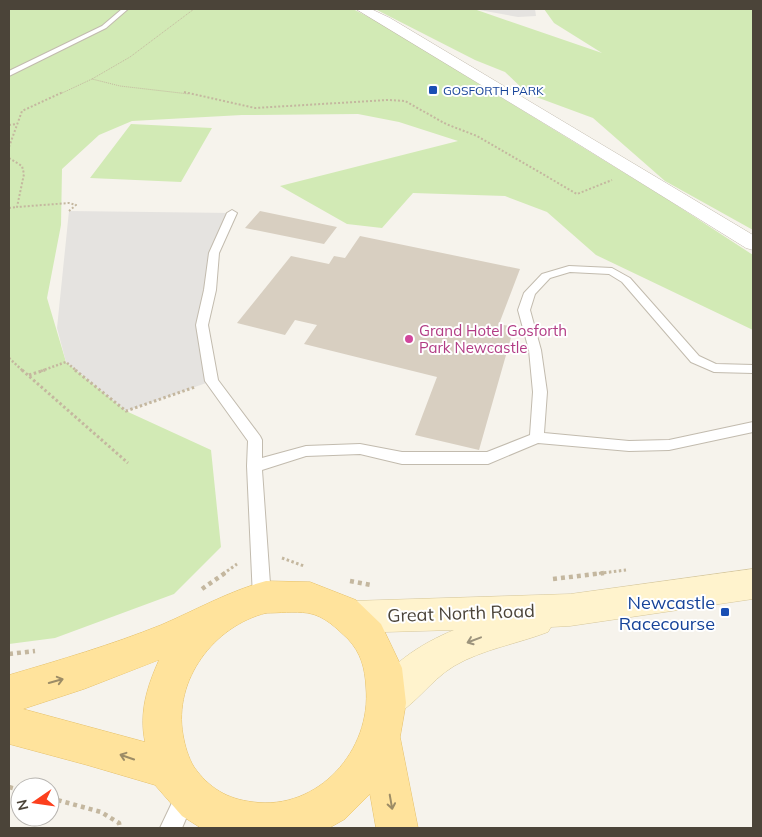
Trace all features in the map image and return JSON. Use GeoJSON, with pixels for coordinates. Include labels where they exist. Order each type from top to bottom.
{"type":"FeatureCollection","features":[{"type":"Feature","properties":{"kind":"main road","name":"Great North Road"},"geometry":{"type":"LineString","coordinates":[[351,617],[570,610],[753,584]]}},
{"type":"Feature","properties":{"kind":"main road"},"geometry":{"type":"LineString","coordinates":[[9,694],[78,674],[150,648],[218,617],[239,605],[262,598],[286,595],[309,597],[331,605],[351,617],[371,639],[384,667],[388,700],[381,740],[367,768],[346,792],[319,811],[281,826],[239,823],[210,812],[180,782],[89,744],[9,725]]}},
{"type":"Feature","properties":{"kind":"main road","name":"Great North Road"},"geometry":{"type":"LineString","coordinates":[[388,700],[418,671],[441,654],[473,640],[570,610]]}},
{"type":"Feature","properties":{"kind":"main road"},"geometry":{"type":"LineString","coordinates":[[180,782],[162,738],[162,703],[173,669],[192,640],[218,617]]}},
{"type":"Feature","properties":{"kind":"main road"},"geometry":{"type":"LineString","coordinates":[[381,740],[397,828]]}},
{"type":"Feature","properties":{"kind":"street"},"geometry":{"type":"LineString","coordinates":[[362,9],[376,13],[753,244]]}},
{"type":"Feature","properties":{"kind":"lane"},"geometry":{"type":"LineString","coordinates":[[9,74],[104,27],[125,9]]}},
{"type":"Feature","properties":{"kind":"lane"},"geometry":{"type":"LineString","coordinates":[[232,213],[214,253],[210,290],[202,325],[212,381],[255,440],[254,466],[262,598]]}},
{"type":"Feature","properties":{"kind":"lane"},"geometry":{"type":"LineString","coordinates":[[537,438],[540,392],[535,350],[524,310],[530,293],[546,276],[569,269],[612,271],[626,280],[695,359],[714,368],[753,369]]}},
{"type":"Feature","properties":{"kind":"lane"},"geometry":{"type":"LineString","coordinates":[[254,466],[306,451],[360,449],[402,458],[488,458],[537,438],[629,446],[670,445],[753,427]]}},
{"type":"Feature","properties":{"kind":"lane"},"geometry":{"type":"LineString","coordinates":[[172,828],[180,782]]}},
{"type":"Feature","properties":{"kind":"path"},"geometry":{"type":"LineString","coordinates":[[9,147],[22,111],[92,79],[130,57],[194,9]]}},
{"type":"Feature","properties":{"kind":"path"},"geometry":{"type":"LineString","coordinates":[[92,79],[120,86],[182,92],[255,108],[388,100],[405,102],[446,124],[477,136],[577,194],[633,170]]}},
{"type":"Feature","properties":{"kind":"path"},"geometry":{"type":"LineString","coordinates":[[9,125],[17,124]]}},
{"type":"Feature","properties":{"kind":"path"},"geometry":{"type":"LineString","coordinates":[[9,158],[22,166],[24,174],[17,207]]}},
{"type":"Feature","properties":{"kind":"path"},"geometry":{"type":"LineString","coordinates":[[9,208],[70,203],[76,206],[68,211]]}},
{"type":"Feature","properties":{"kind":"path"},"geometry":{"type":"LineString","coordinates":[[9,358],[128,463]]}},
{"type":"Feature","properties":{"kind":"path"},"geometry":{"type":"LineString","coordinates":[[29,375],[66,362],[126,411],[212,381]]}},
{"type":"Feature","properties":{"kind":"path"},"geometry":{"type":"LineString","coordinates":[[60,801],[101,812],[119,823],[120,828]]}},
{"type":"Feature","properties":{"kind":"green space"},"geometry":{"type":"Polygon","coordinates":[[[9,9],[353,9],[378,22],[667,199],[753,255],[753,330],[596,255],[547,212],[505,196],[413,193],[382,228],[347,224],[280,186],[458,141],[399,122],[358,114],[242,115],[132,121],[99,135],[62,169],[61,225],[47,298],[66,362],[126,411],[211,450],[221,547],[174,594],[55,638],[9,644],[9,9]]]}},
{"type":"Feature","properties":{"kind":"green space"},"geometry":{"type":"Polygon","coordinates":[[[375,9],[474,9],[602,53],[554,23],[544,9],[753,9],[753,230],[665,181],[593,118],[528,94],[505,72],[475,60],[375,9]]]}},
{"type":"Feature","properties":{"kind":"green space"},"geometry":{"type":"Polygon","coordinates":[[[131,124],[212,128],[181,182],[90,178],[131,124]]]}},
{"type":"Feature","properties":{"kind":"shaded area"},"geometry":{"type":"Polygon","coordinates":[[[474,9],[535,9],[536,16],[518,17],[474,9]]]}},
{"type":"Feature","properties":{"kind":"shaded area"},"geometry":{"type":"Polygon","coordinates":[[[69,211],[232,213],[214,253],[202,325],[212,381],[126,411],[66,362],[57,328],[69,211]]]}},
{"type":"Feature","properties":{"kind":"building"},"geometry":{"type":"Polygon","coordinates":[[[260,211],[337,227],[324,244],[245,228],[260,211]]]}},
{"type":"Feature","properties":{"kind":"building","name":"Grand Hotel Gosforth Park Newcastle"},"geometry":{"type":"Polygon","coordinates":[[[360,236],[520,269],[499,324],[514,327],[479,450],[415,435],[437,377],[304,344],[317,325],[295,320],[285,335],[237,323],[291,256],[329,264],[334,256],[345,258],[360,236]]]}},
{"type":"Feature","properties":{"kind":"place","name":"GOSFORTH PARK"},"geometry":{"type":"Point","coordinates":[433,90]}},
{"type":"Feature","properties":{"kind":"place","name":"Grand Hotel Gosforth Park Newcastle"},"geometry":{"type":"Point","coordinates":[409,339]}},
{"type":"Feature","properties":{"kind":"place","name":"Newcastle Racecourse"},"geometry":{"type":"Point","coordinates":[725,612]}}]}
